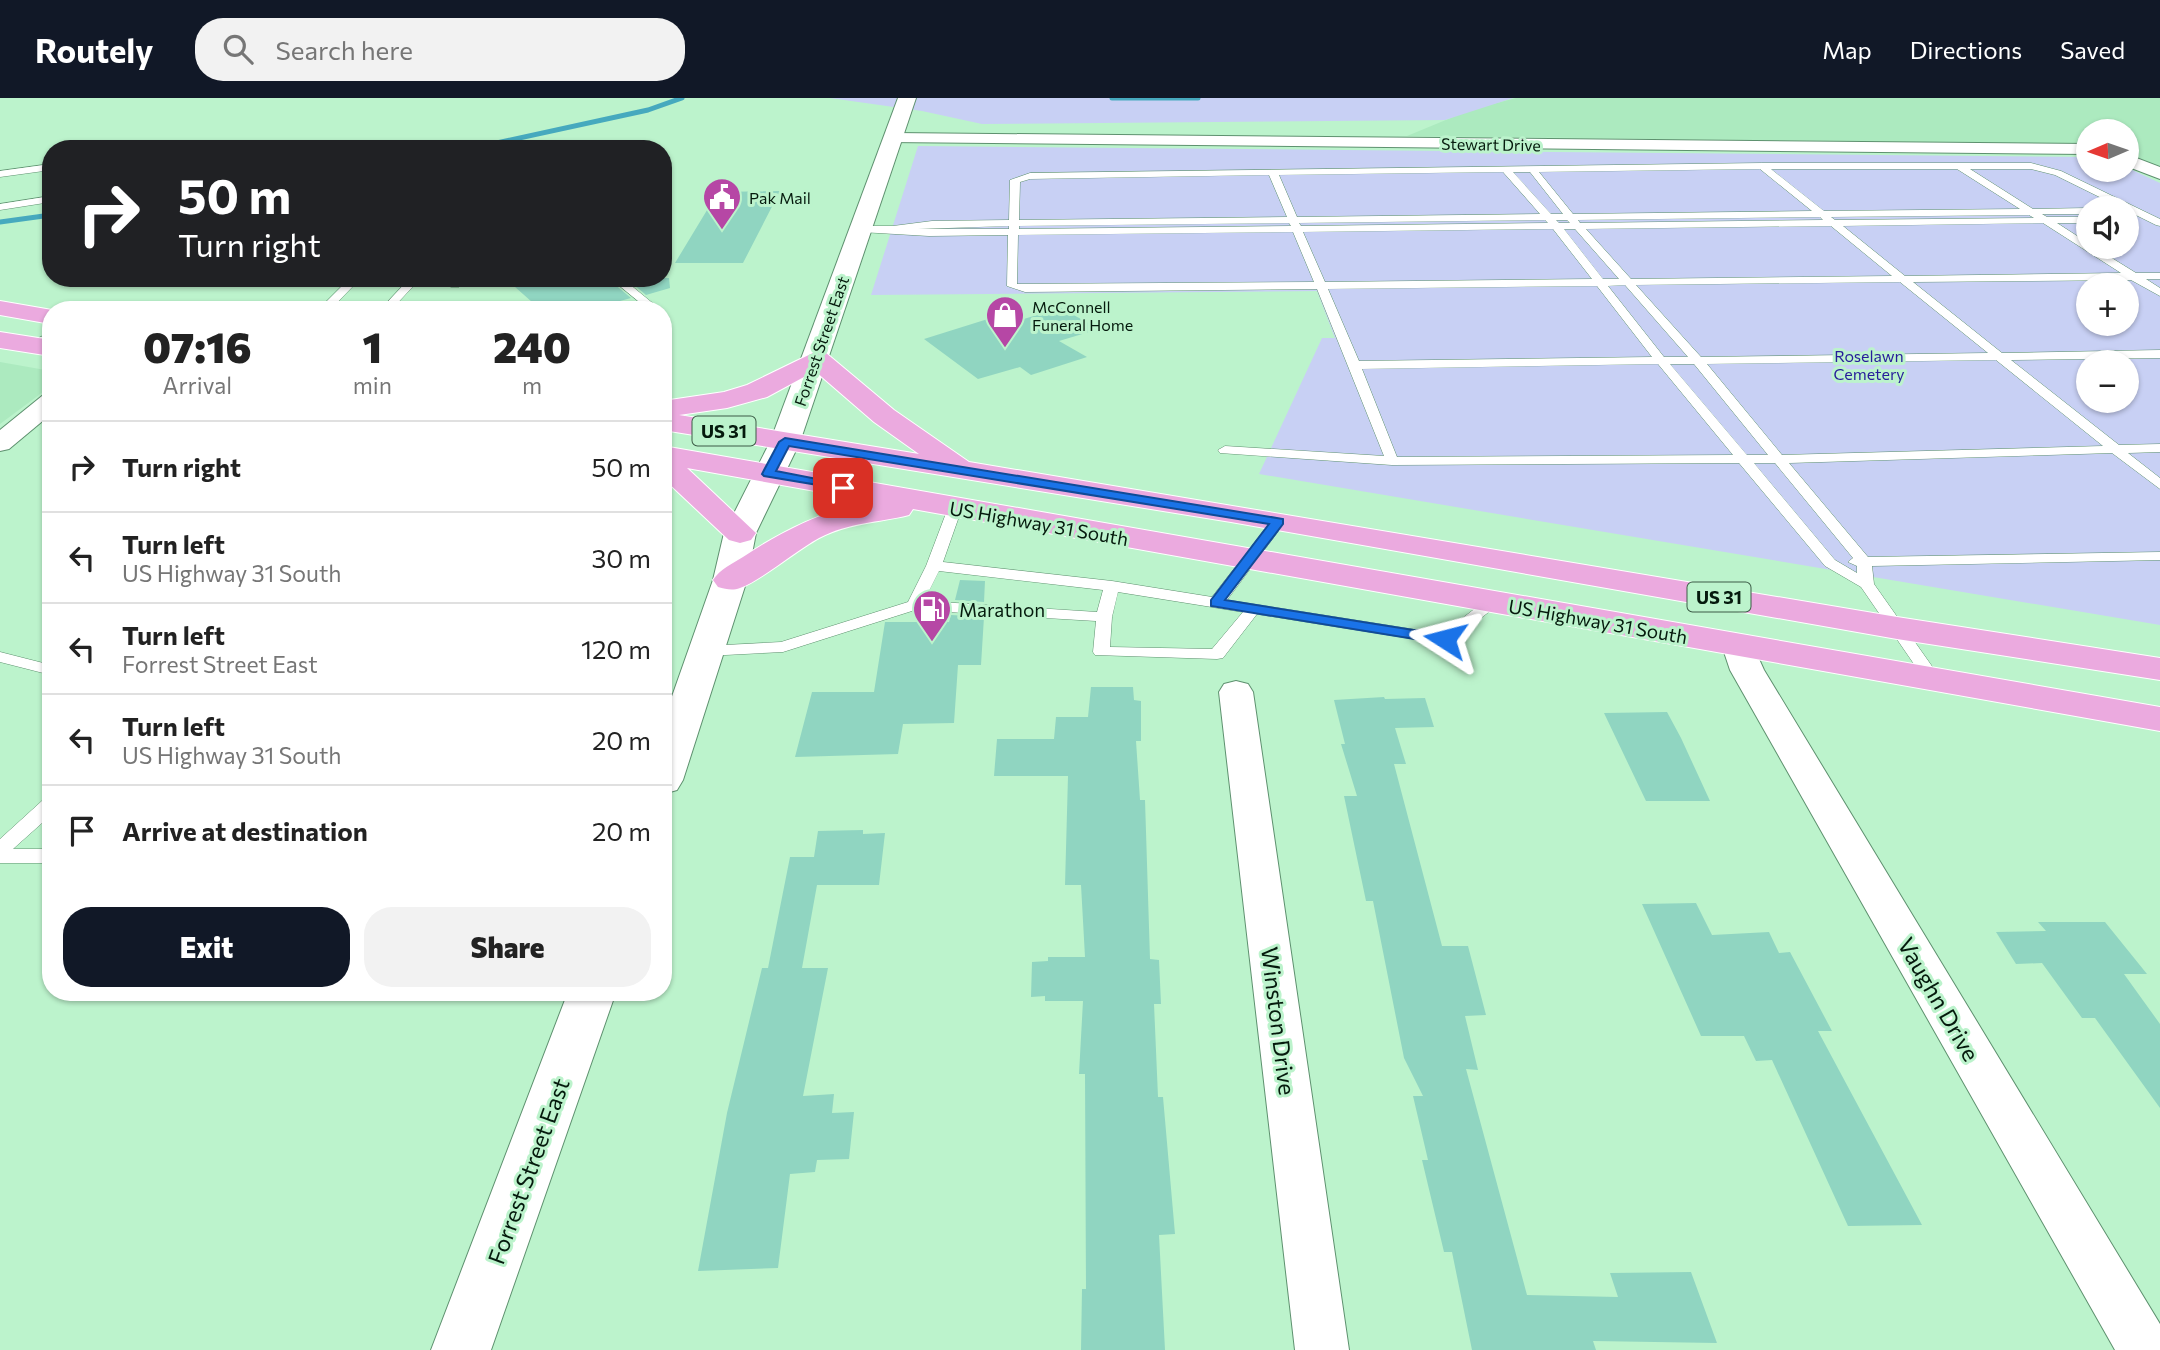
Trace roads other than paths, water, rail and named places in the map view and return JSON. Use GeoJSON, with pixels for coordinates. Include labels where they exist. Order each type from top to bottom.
{"type":"FeatureCollection","features":[{"type":"Feature","properties":{"kind":"main road"},"geometry":{"type":"LineString","coordinates":[[0,308],[42,315]]}},
{"type":"Feature","properties":{"kind":"main road"},"geometry":{"type":"LineString","coordinates":[[0,340],[42,343]]}},
{"type":"Feature","properties":{"kind":"main road"},"geometry":{"type":"LineString","coordinates":[[672,408],[727,400],[757,391],[817,359],[884,416],[968,473]]}},
{"type":"Feature","properties":{"kind":"main road","name":"US Highway 31 South"},"geometry":{"type":"LineString","coordinates":[[672,423],[1898,628],[2160,669]]}},
{"type":"Feature","properties":{"kind":"main road","name":"US Highway 31 South"},"geometry":{"type":"LineString","coordinates":[[672,457],[2160,719]]}},
{"type":"Feature","properties":{"kind":"main road"},"geometry":{"type":"LineString","coordinates":[[672,470],[740,533]]}},
{"type":"Feature","properties":{"kind":"main road"},"geometry":{"type":"LineString","coordinates":[[730,580],[806,530],[841,517],[882,508],[949,507]]}},
{"type":"Feature","properties":{"kind":"street","name":"Forrest Street East"},"geometry":{"type":"LineString","coordinates":[[672,753],[730,580],[740,533],[785,442],[817,359],[906,101]]}},
{"type":"Feature","properties":{"kind":"street","name":"Stewart Drive"},"geometry":{"type":"LineString","coordinates":[[894,138],[2076,149]]}},
{"type":"Feature","properties":{"kind":"street"},"geometry":{"type":"LineString","coordinates":[[2139,149],[2149,149]]}},
{"type":"Feature","properties":{"kind":"street"},"geometry":{"type":"LineString","coordinates":[[2139,165],[2160,174]]}},
{"type":"Feature","properties":{"kind":"street"},"geometry":{"type":"LineString","coordinates":[[0,443],[42,408]]}},
{"type":"Feature","properties":{"kind":"street","name":"Vaughn Drive"},"geometry":{"type":"LineString","coordinates":[[1738,646],[1747,670],[2145,1350]]}},
{"type":"Feature","properties":{"kind":"street","name":"Winston Drive"},"geometry":{"type":"LineString","coordinates":[[1236,692],[1322,1350]]}},
{"type":"Feature","properties":{"kind":"street","name":"Forrest Street East"},"geometry":{"type":"LineString","coordinates":[[461,1350],[589,1001]]}},
{"type":"Feature","properties":{"kind":"lane"},"geometry":{"type":"LineString","coordinates":[[1957,164],[2128,273]]}},
{"type":"Feature","properties":{"kind":"lane"},"geometry":{"type":"LineString","coordinates":[[2076,277],[1025,289],[1012,286],[1015,180],[1030,176],[1957,164],[2031,166],[2058,173],[2102,196]]}},
{"type":"Feature","properties":{"kind":"lane"},"geometry":{"type":"LineString","coordinates":[[1762,166],[2160,485]]}},
{"type":"Feature","properties":{"kind":"lane"},"geometry":{"type":"LineString","coordinates":[[0,174],[42,168]]}},
{"type":"Feature","properties":{"kind":"lane"},"geometry":{"type":"LineString","coordinates":[[1506,170],[1553,222],[1661,361],[1830,563],[1866,584],[1933,679]]}},
{"type":"Feature","properties":{"kind":"lane"},"geometry":{"type":"LineString","coordinates":[[1533,170],[1626,283],[1697,360],[1776,459],[1864,562],[1866,584]]}},
{"type":"Feature","properties":{"kind":"lane"},"geometry":{"type":"LineString","coordinates":[[1273,173],[1392,461]]}},
{"type":"Feature","properties":{"kind":"lane"},"geometry":{"type":"LineString","coordinates":[[0,207],[42,200]]}},
{"type":"Feature","properties":{"kind":"lane"},"geometry":{"type":"LineString","coordinates":[[1574,222],[1822,214],[2076,211]]}},
{"type":"Feature","properties":{"kind":"lane"},"geometry":{"type":"LineString","coordinates":[[2139,214],[2158,219]]}},
{"type":"Feature","properties":{"kind":"lane"},"geometry":{"type":"LineString","coordinates":[[2139,220],[2158,219]]}},
{"type":"Feature","properties":{"kind":"lane"},"geometry":{"type":"LineString","coordinates":[[861,229],[929,233],[1015,227],[1553,222],[1834,224],[2076,220]]}},
{"type":"Feature","properties":{"kind":"lane"},"geometry":{"type":"LineString","coordinates":[[2139,276],[2160,276]]}},
{"type":"Feature","properties":{"kind":"lane"},"geometry":{"type":"LineString","coordinates":[[2139,280],[2160,293]]}},
{"type":"Feature","properties":{"kind":"lane"},"geometry":{"type":"LineString","coordinates":[[332,301],[347,287]]}},
{"type":"Feature","properties":{"kind":"lane"},"geometry":{"type":"LineString","coordinates":[[394,301],[407,287]]}},
{"type":"Feature","properties":{"kind":"lane"},"geometry":{"type":"LineString","coordinates":[[627,287],[644,301]]}},
{"type":"Feature","properties":{"kind":"lane"},"geometry":{"type":"LineString","coordinates":[[1355,366],[2160,354]]}},
{"type":"Feature","properties":{"kind":"lane"},"geometry":{"type":"LineString","coordinates":[[1225,450],[1392,461],[1776,459],[2160,448]]}},
{"type":"Feature","properties":{"kind":"lane"},"geometry":{"type":"LineString","coordinates":[[914,605],[934,566],[949,507]]}},
{"type":"Feature","properties":{"kind":"lane"},"geometry":{"type":"LineString","coordinates":[[1216,603],[1278,522]]}},
{"type":"Feature","properties":{"kind":"lane"},"geometry":{"type":"LineString","coordinates":[[1830,563],[2160,556]]}},
{"type":"Feature","properties":{"kind":"lane"},"geometry":{"type":"LineString","coordinates":[[934,566],[1111,586],[1445,639],[1492,603]]}},
{"type":"Feature","properties":{"kind":"lane"},"geometry":{"type":"LineString","coordinates":[[1111,586],[1104,617],[1101,652],[1217,654],[1253,609]]}},
{"type":"Feature","properties":{"kind":"lane"},"geometry":{"type":"LineString","coordinates":[[706,651],[783,647],[914,605],[1104,617]]}},
{"type":"Feature","properties":{"kind":"lane"},"geometry":{"type":"LineString","coordinates":[[0,657],[42,668]]}},
{"type":"Feature","properties":{"kind":"lane"},"geometry":{"type":"LineString","coordinates":[[0,850],[42,812]]}},
{"type":"Feature","properties":{"kind":"lane"},"geometry":{"type":"LineString","coordinates":[[0,856],[42,856]]}},
{"type":"Feature","properties":{"kind":"waterway"},"geometry":{"type":"LineString","coordinates":[[510,140],[648,110],[682,98]]}},
{"type":"Feature","properties":{"kind":"waterway"},"geometry":{"type":"LineString","coordinates":[[1112,98],[1198,98]]}},
{"type":"Feature","properties":{"kind":"waterway"},"geometry":{"type":"LineString","coordinates":[[0,222],[42,216]]}},
{"type":"Feature","properties":{"kind":"place","name":"Pak Mail"},"geometry":{"type":"Point","coordinates":[722,231]}},
{"type":"Feature","properties":{"kind":"place","name":"McConnell Funeral Home"},"geometry":{"type":"Point","coordinates":[1005,349]}},
{"type":"Feature","properties":{"kind":"place","name":"Marathon"},"geometry":{"type":"Point","coordinates":[932,643]}},
{"type":"Feature","properties":{"kind":"park label","name":"Roselawn Cemetery"},"geometry":{"type":"Point","coordinates":[1869,364]}}]}
